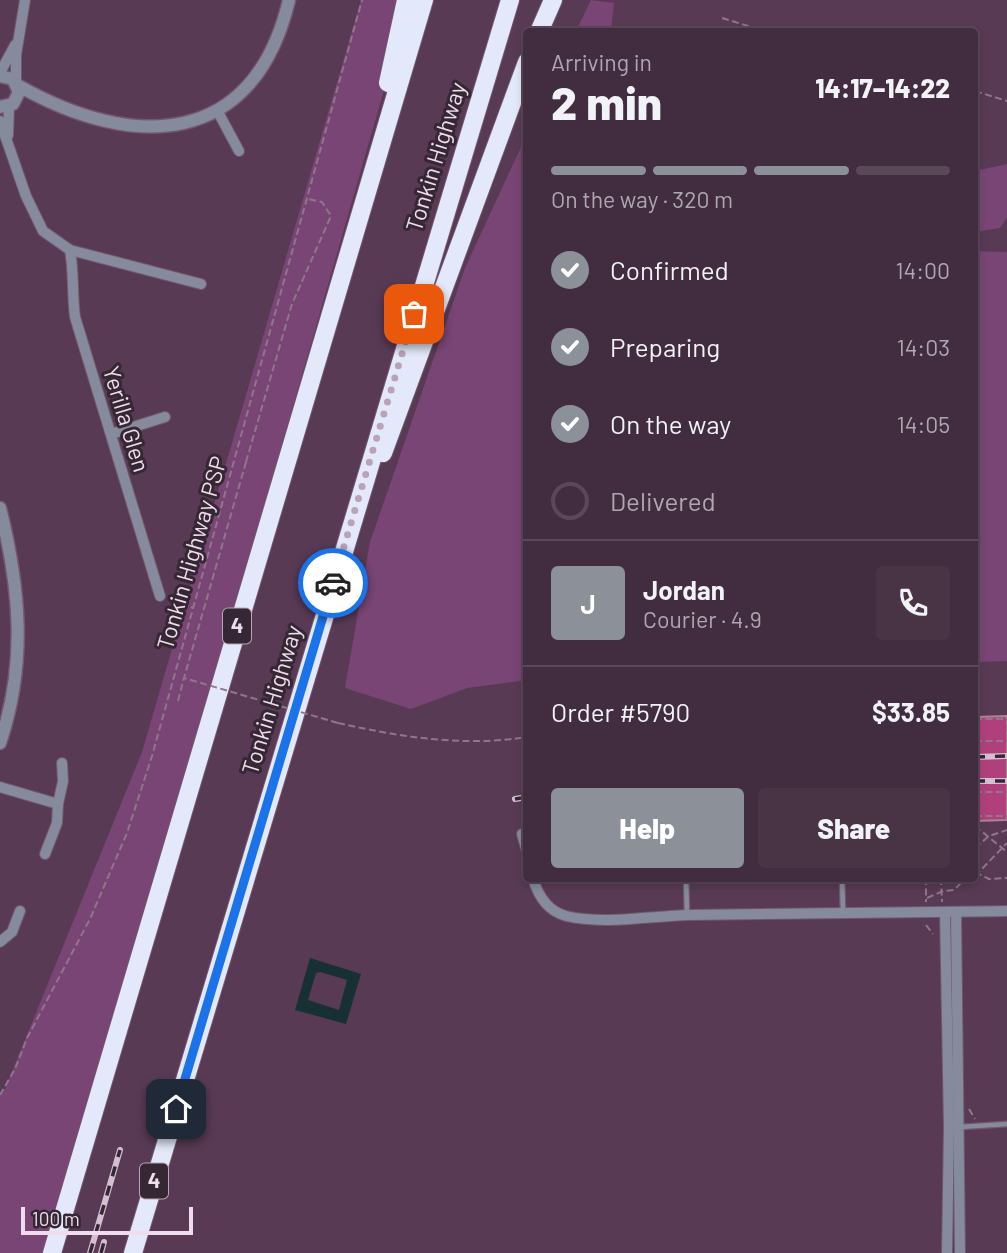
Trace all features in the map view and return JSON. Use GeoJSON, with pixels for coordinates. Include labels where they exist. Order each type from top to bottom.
{"type":"FeatureCollection","features":[{"type":"Feature","properties":{"kind":"highway"},"geometry":{"type":"LineString","coordinates":[[366,192],[406,0]]}},
{"type":"Feature","properties":{"kind":"highway","name":"4"},"geometry":{"type":"LineString","coordinates":[[52,1253],[424,0]]}},
{"type":"Feature","properties":{"kind":"highway","name":"Tonkin Highway"},"geometry":{"type":"LineString","coordinates":[[133,1253],[510,0]]}},
{"type":"Feature","properties":{"kind":"highway"},"geometry":{"type":"LineString","coordinates":[[541,28],[553,0]]}},
{"type":"Feature","properties":{"kind":"highway"},"geometry":{"type":"LineString","coordinates":[[343,549],[387,443],[523,73]]}},
{"type":"Feature","properties":{"kind":"street"},"geometry":{"type":"LineString","coordinates":[[8,105],[19,97],[19,35],[25,0]]}},
{"type":"Feature","properties":{"kind":"street"},"geometry":{"type":"LineString","coordinates":[[19,35],[0,75],[8,76],[54,105],[121,125],[141,128],[183,124],[218,112],[258,74],[274,48],[289,0]]}},
{"type":"Feature","properties":{"kind":"street"},"geometry":{"type":"LineString","coordinates":[[8,105],[54,105]]}},
{"type":"Feature","properties":{"kind":"street"},"geometry":{"type":"LineString","coordinates":[[8,105],[8,143]]}},
{"type":"Feature","properties":{"kind":"street"},"geometry":{"type":"LineString","coordinates":[[218,112],[239,151]]}},
{"type":"Feature","properties":{"kind":"street"},"geometry":{"type":"LineString","coordinates":[[0,121],[26,196],[43,231],[70,250],[201,284]]}},
{"type":"Feature","properties":{"kind":"street","name":"Yerilla Glen"},"geometry":{"type":"LineString","coordinates":[[70,250],[73,270],[71,293],[75,317],[160,596]]}},
{"type":"Feature","properties":{"kind":"street"},"geometry":{"type":"LineString","coordinates":[[111,434],[165,417]]}},
{"type":"Feature","properties":{"kind":"street"},"geometry":{"type":"LineString","coordinates":[[0,508],[12,555],[18,613],[18,668],[11,711],[0,743]]}},
{"type":"Feature","properties":{"kind":"street"},"geometry":{"type":"LineString","coordinates":[[45,854],[57,823],[63,781],[62,763]]}},
{"type":"Feature","properties":{"kind":"street"},"geometry":{"type":"LineString","coordinates":[[0,787],[58,804]]}},
{"type":"Feature","properties":{"kind":"street"},"geometry":{"type":"LineString","coordinates":[[534,882],[541,900],[563,915],[593,919],[687,915],[1007,911]]}},
{"type":"Feature","properties":{"kind":"street"},"geometry":{"type":"LineString","coordinates":[[0,942],[12,932],[20,911]]}},
{"type":"Feature","properties":{"kind":"street"},"geometry":{"type":"LineString","coordinates":[[951,912],[953,1127],[960,1253]]}},
{"type":"Feature","properties":{"kind":"street"},"geometry":{"type":"LineString","coordinates":[[947,1253],[953,1127]]}},
{"type":"Feature","properties":{"kind":"lane"},"geometry":{"type":"LineString","coordinates":[[686,882],[687,915]]}},
{"type":"Feature","properties":{"kind":"lane"},"geometry":{"type":"LineString","coordinates":[[842,882],[843,913]]}},
{"type":"Feature","properties":{"kind":"lane"},"geometry":{"type":"LineString","coordinates":[[953,1127],[1007,1124]]}},
{"type":"Feature","properties":{"kind":"path","name":"Tonkin Highway PSP"},"geometry":{"type":"LineString","coordinates":[[0,1095],[90,919],[127,832],[152,757],[362,0]]}},
{"type":"Feature","properties":{"kind":"path"},"geometry":{"type":"LineString","coordinates":[[722,18],[755,28]]}},
{"type":"Feature","properties":{"kind":"path"},"geometry":{"type":"LineString","coordinates":[[978,92],[1007,101]]}},
{"type":"Feature","properties":{"kind":"path"},"geometry":{"type":"LineString","coordinates":[[178,701],[292,304],[331,216],[322,202],[307,199]]}},
{"type":"Feature","properties":{"kind":"path"},"geometry":{"type":"LineString","coordinates":[[160,596],[194,608]]}},
{"type":"Feature","properties":{"kind":"path"},"geometry":{"type":"LineString","coordinates":[[184,678],[338,723],[401,737],[454,743],[523,737]]}},
{"type":"Feature","properties":{"kind":"path"},"geometry":{"type":"LineString","coordinates":[[978,719],[1007,719],[1007,741],[978,741]]}},
{"type":"Feature","properties":{"kind":"path"},"geometry":{"type":"LineString","coordinates":[[978,792],[1007,792]]}},
{"type":"Feature","properties":{"kind":"path"},"geometry":{"type":"LineString","coordinates":[[978,816],[1007,816]]}},
{"type":"Feature","properties":{"kind":"path"},"geometry":{"type":"LineString","coordinates":[[978,828],[1007,852]]}},
{"type":"Feature","properties":{"kind":"path"},"geometry":{"type":"LineString","coordinates":[[978,845],[989,836],[1007,831]]}},
{"type":"Feature","properties":{"kind":"path"},"geometry":{"type":"LineString","coordinates":[[978,874],[1007,843]]}},
{"type":"Feature","properties":{"kind":"path"},"geometry":{"type":"LineString","coordinates":[[978,875],[989,879],[1007,878]]}},
{"type":"Feature","properties":{"kind":"path"},"geometry":{"type":"LineString","coordinates":[[942,882],[942,906],[951,912]]}},
{"type":"Feature","properties":{"kind":"path"},"geometry":{"type":"LineString","coordinates":[[926,899],[943,891],[954,890],[960,882]]}},
{"type":"Feature","properties":{"kind":"path"},"geometry":{"type":"LineString","coordinates":[[967,1106],[976,1119],[976,1126]]}},
{"type":"Feature","properties":{"kind":"shaded area"},"geometry":{"type":"Polygon","coordinates":[[[361,0],[410,0],[49,1253],[0,1253],[0,1095],[5,1089],[142,752],[361,0]]]}},
{"type":"Feature","properties":{"kind":"shaded area"},"geometry":{"type":"Polygon","coordinates":[[[591,0],[614,3],[611,28],[577,28],[591,0]]]}},
{"type":"Feature","properties":{"kind":"shaded area"},"geometry":{"type":"Polygon","coordinates":[[[523,143],[523,681],[467,688],[411,709],[345,688],[370,542],[465,268],[523,143]]]}},
{"type":"Feature","properties":{"kind":"shaded area"},"geometry":{"type":"Polygon","coordinates":[[[1007,164],[1007,218],[1000,228],[978,232],[978,170],[1007,164]]]}},
{"type":"Feature","properties":{"kind":"shaded area"},"geometry":{"type":"Polygon","coordinates":[[[978,251],[1007,252],[1007,661],[978,662],[978,251]]]}},
{"type":"Feature","properties":{"kind":"shaded area"},"geometry":{"type":"Polygon","coordinates":[[[310,958],[361,974],[346,1024],[295,1010],[310,958]],[[316,973],[308,1000],[339,1010],[347,980],[316,973]]]}},
{"type":"Feature","properties":{"kind":"building"},"geometry":{"type":"Polygon","coordinates":[[[1007,716],[1007,820],[978,821],[978,717],[1007,716]]]}},
{"type":"Feature","properties":{"kind":"railway"},"geometry":{"type":"LineString","coordinates":[[978,757],[1007,756]]}},
{"type":"Feature","properties":{"kind":"railway"},"geometry":{"type":"LineString","coordinates":[[978,781],[1007,781]]}},
{"type":"Feature","properties":{"kind":"railway"},"geometry":{"type":"LineString","coordinates":[[515,799],[523,798]]}},
{"type":"Feature","properties":{"kind":"railway"},"geometry":{"type":"LineString","coordinates":[[90,1253],[120,1150]]}},
{"type":"Feature","properties":{"kind":"railway"},"geometry":{"type":"LineString","coordinates":[[101,1253],[104,1242]]}},
{"type":"Feature","properties":{"kind":"way so far"},"geometry":{"type":"LineString","coordinates":[[333,583],[414,314]]}},
{"type":"Feature","properties":{"kind":"route"},"geometry":{"type":"LineString","coordinates":[[176,1109],[333,583]]}}]}
